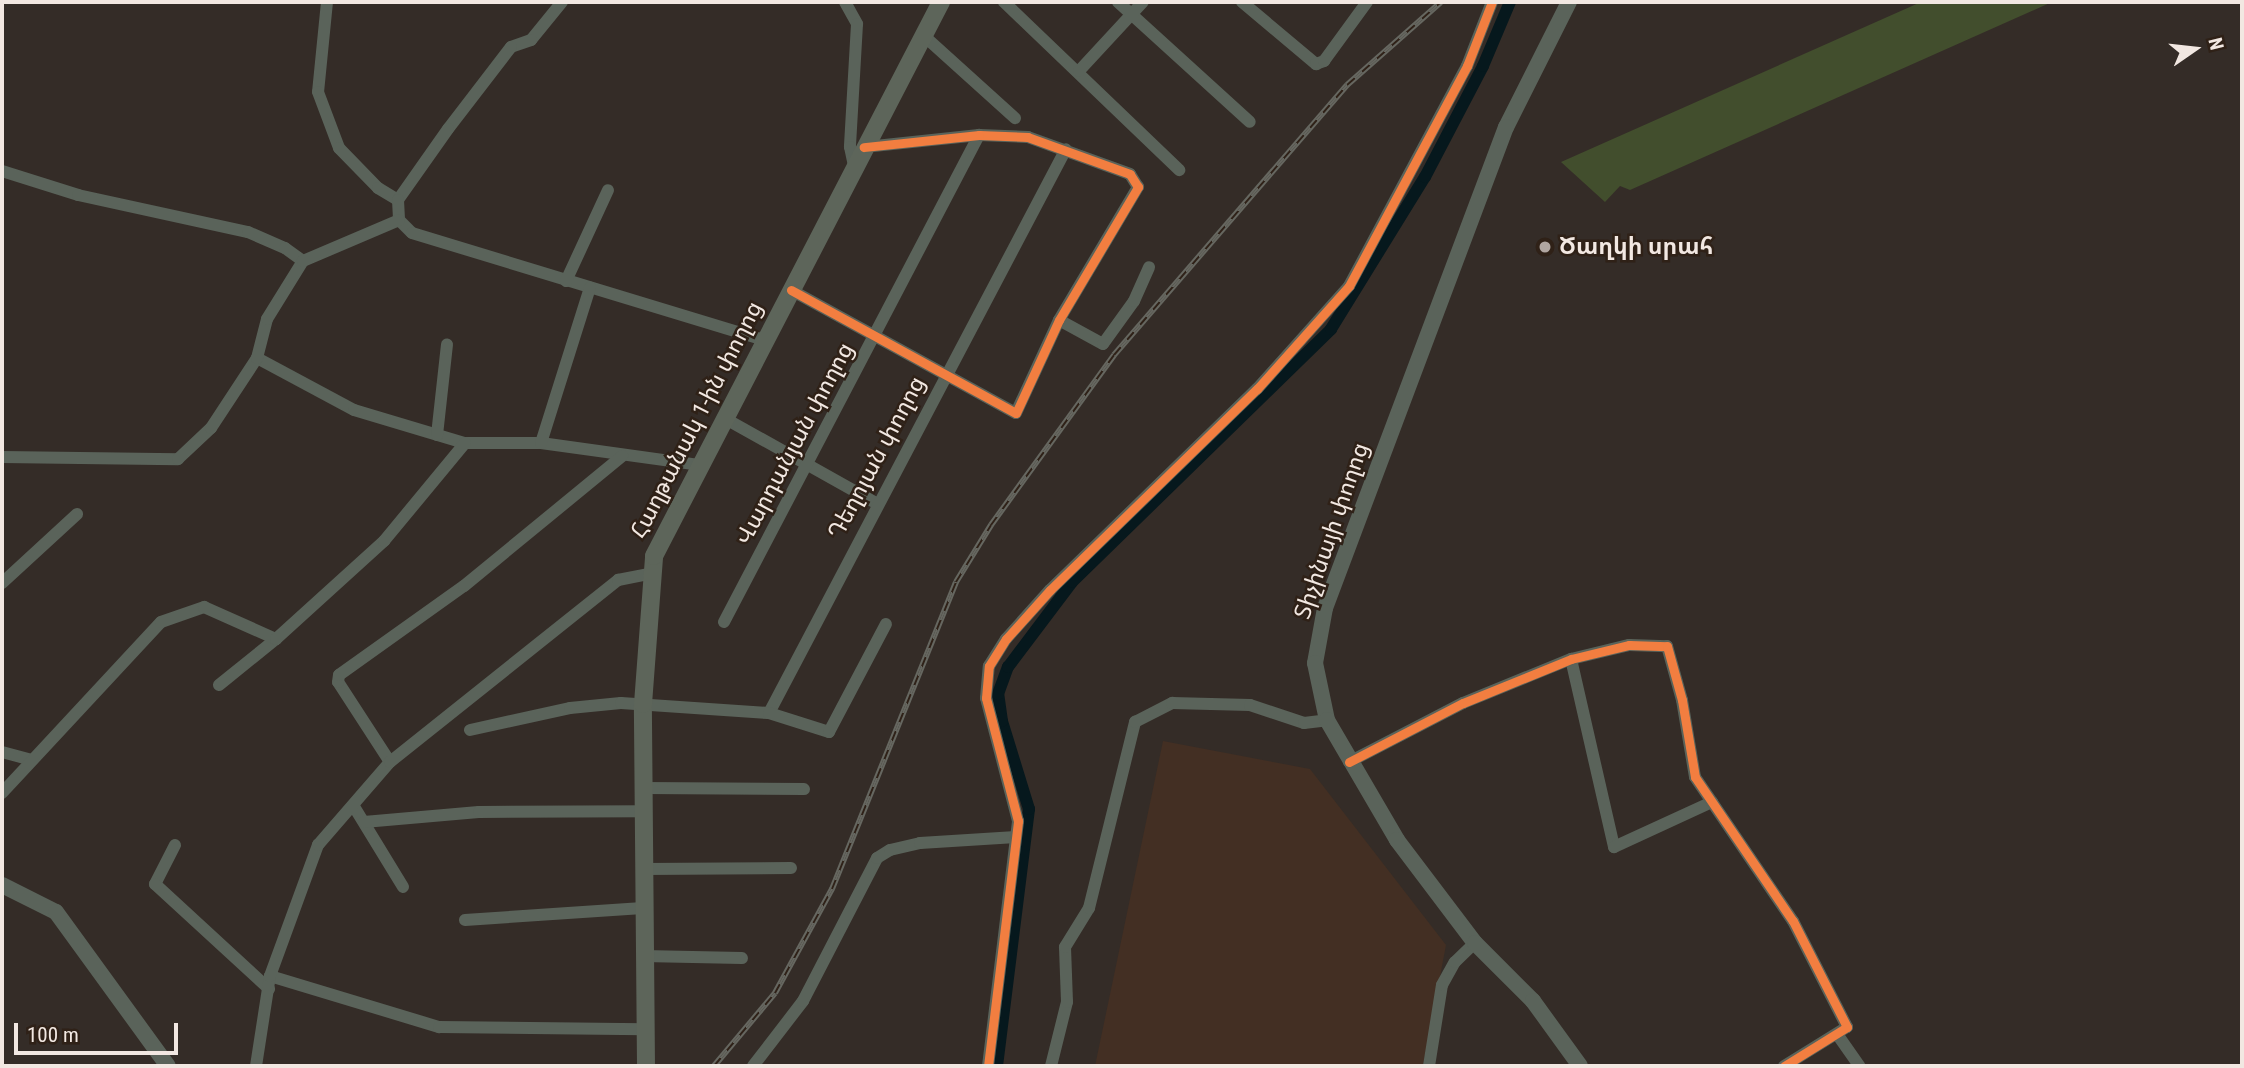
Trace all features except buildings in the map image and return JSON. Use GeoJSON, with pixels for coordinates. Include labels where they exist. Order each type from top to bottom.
{"type":"FeatureCollection","features":[{"type":"Feature","properties":{"kind":"main road","name":"Հաղթանակ 1-ին փողոց"},"geometry":{"type":"LineString","coordinates":[[646,1066],[643,704],[650,574],[660,541],[941,2]]}},
{"type":"Feature","properties":{"kind":"street"},"geometry":{"type":"LineString","coordinates":[[327,2],[318,92],[339,148],[378,188],[398,200]]}},
{"type":"Feature","properties":{"kind":"street"},"geometry":{"type":"LineString","coordinates":[[562,2],[531,40],[511,47],[398,200],[399,220],[412,233],[765,340]]}},
{"type":"Feature","properties":{"kind":"street"},"geometry":{"type":"LineString","coordinates":[[845,2],[857,24],[850,147],[854,166]]}},
{"type":"Feature","properties":{"kind":"street"},"geometry":{"type":"LineString","coordinates":[[1004,2],[1079,71],[1179,170]]}},
{"type":"Feature","properties":{"kind":"street"},"geometry":{"type":"LineString","coordinates":[[1118,2],[1250,122]]}},
{"type":"Feature","properties":{"kind":"street"},"geometry":{"type":"LineString","coordinates":[[1079,71],[1143,2]]}},
{"type":"Feature","properties":{"kind":"street"},"geometry":{"type":"LineString","coordinates":[[1242,2],[1316,64],[1324,61],[1367,2]]}},
{"type":"Feature","properties":{"kind":"street"},"geometry":{"type":"LineString","coordinates":[[988,1066],[1018,821],[986,698],[989,666],[1006,639],[1050,590],[1257,388],[1349,286],[1467,66],[1492,2]]}},
{"type":"Feature","properties":{"kind":"street","name":"Տիչինայի փողոց"},"geometry":{"type":"LineString","coordinates":[[1569,2],[1506,127],[1325,608],[1315,663],[1327,720],[1349,762],[1397,840],[1475,943],[1533,1001],[1580,1066]]}},
{"type":"Feature","properties":{"kind":"street"},"geometry":{"type":"LineString","coordinates":[[923,35],[1015,118]]}},
{"type":"Feature","properties":{"kind":"street"},"geometry":{"type":"LineString","coordinates":[[791,290],[943,377],[1016,413],[1059,320],[1138,187],[1130,174],[1028,137],[979,135],[864,147]]}},
{"type":"Feature","properties":{"kind":"street","name":"Վարդանյան փողոց"},"geometry":{"type":"LineString","coordinates":[[724,622],[876,338],[979,135]]}},
{"type":"Feature","properties":{"kind":"street","name":"Դեղոյան փողոց"},"geometry":{"type":"LineString","coordinates":[[769,713],[876,503],[1066,149]]}},
{"type":"Feature","properties":{"kind":"street"},"geometry":{"type":"LineString","coordinates":[[2,171],[78,195],[248,232],[285,248],[303,261]]}},
{"type":"Feature","properties":{"kind":"street"},"geometry":{"type":"LineString","coordinates":[[566,281],[608,190]]}},
{"type":"Feature","properties":{"kind":"street"},"geometry":{"type":"LineString","coordinates":[[2,457],[178,459],[211,429],[257,358],[267,319],[303,261],[399,220]]}},
{"type":"Feature","properties":{"kind":"street"},"geometry":{"type":"LineString","coordinates":[[1059,320],[1103,344],[1134,301],[1149,267]]}},
{"type":"Feature","properties":{"kind":"street"},"geometry":{"type":"LineString","coordinates":[[541,443],[590,288]]}},
{"type":"Feature","properties":{"kind":"street"},"geometry":{"type":"LineString","coordinates":[[437,435],[447,345]]}},
{"type":"Feature","properties":{"kind":"street"},"geometry":{"type":"LineString","coordinates":[[257,358],[354,410],[465,443],[541,443],[700,465]]}},
{"type":"Feature","properties":{"kind":"street"},"geometry":{"type":"LineString","coordinates":[[724,418],[876,503]]}},
{"type":"Feature","properties":{"kind":"street"},"geometry":{"type":"LineString","coordinates":[[219,685],[276,639],[384,541],[465,443]]}},
{"type":"Feature","properties":{"kind":"street"},"geometry":{"type":"LineString","coordinates":[[390,762],[338,682],[339,674],[464,586],[622,456]]}},
{"type":"Feature","properties":{"kind":"street"},"geometry":{"type":"LineString","coordinates":[[2,583],[77,514]]}},
{"type":"Feature","properties":{"kind":"street"},"geometry":{"type":"LineString","coordinates":[[256,1066],[269,982],[318,845],[390,762],[618,580],[650,574]]}},
{"type":"Feature","properties":{"kind":"street"},"geometry":{"type":"LineString","coordinates":[[2,793],[160,622],[204,607],[276,639]]}},
{"type":"Feature","properties":{"kind":"street"},"geometry":{"type":"LineString","coordinates":[[470,730],[570,708],[643,704],[769,713],[824,732],[833,730],[886,624]]}},
{"type":"Feature","properties":{"kind":"street"},"geometry":{"type":"LineString","coordinates":[[1349,762],[1463,703],[1572,659],[1629,645],[1667,646],[1682,700],[1695,777],[1793,921],[1847,1027],[1784,1066]]}},
{"type":"Feature","properties":{"kind":"street"},"geometry":{"type":"LineString","coordinates":[[1572,659],[1614,846],[1712,802]]}},
{"type":"Feature","properties":{"kind":"street"},"geometry":{"type":"LineString","coordinates":[[1051,1066],[1067,1002],[1065,947],[1089,908],[1135,722],[1172,704],[1250,705],[1304,723],[1327,720]]}},
{"type":"Feature","properties":{"kind":"street"},"geometry":{"type":"LineString","coordinates":[[2,752],[32,760]]}},
{"type":"Feature","properties":{"kind":"street"},"geometry":{"type":"LineString","coordinates":[[643,788],[804,789]]}},
{"type":"Feature","properties":{"kind":"street"},"geometry":{"type":"LineString","coordinates":[[353,805],[403,887]]}},
{"type":"Feature","properties":{"kind":"street"},"geometry":{"type":"LineString","coordinates":[[363,822],[479,812],[643,811]]}},
{"type":"Feature","properties":{"kind":"street"},"geometry":{"type":"LineString","coordinates":[[752,1066],[803,1001],[877,858],[890,850],[920,844],[1016,837]]}},
{"type":"Feature","properties":{"kind":"street"},"geometry":{"type":"LineString","coordinates":[[175,845],[155,884],[269,982],[439,1027],[645,1029]]}},
{"type":"Feature","properties":{"kind":"street"},"geometry":{"type":"LineString","coordinates":[[644,869],[791,868]]}},
{"type":"Feature","properties":{"kind":"street"},"geometry":{"type":"LineString","coordinates":[[2,885],[56,912],[168,1066]]}},
{"type":"Feature","properties":{"kind":"street"},"geometry":{"type":"LineString","coordinates":[[465,920],[643,908]]}},
{"type":"Feature","properties":{"kind":"street"},"geometry":{"type":"LineString","coordinates":[[1429,1066],[1442,985],[1455,962],[1475,943]]}},
{"type":"Feature","properties":{"kind":"street"},"geometry":{"type":"LineString","coordinates":[[643,956],[742,957]]}},
{"type":"Feature","properties":{"kind":"street"},"geometry":{"type":"LineString","coordinates":[[1837,1034],[1859,1066]]}},
{"type":"Feature","properties":{"kind":"shaded area"},"geometry":{"type":"Polygon","coordinates":[[[1163,741],[1310,769],[1446,945],[1423,1066],[1095,1066],[1163,741]]]}},
{"type":"Feature","properties":{"kind":"green space"},"geometry":{"type":"Polygon","coordinates":[[[1921,2],[2052,2],[1630,190],[1620,186],[1605,202],[1561,162],[1921,2]]]}},
{"type":"Feature","properties":{"kind":"waterway"},"geometry":{"type":"LineString","coordinates":[[997,1066],[1029,809],[1002,721],[998,694],[1008,667],[1072,582],[1331,329],[1425,177],[1483,66],[1510,2]]}},
{"type":"Feature","properties":{"kind":"railway"},"geometry":{"type":"LineString","coordinates":[[714,1066],[775,993],[832,889],[956,582],[991,525],[1114,355],[1347,85],[1441,2]]}},
{"type":"Feature","properties":{"kind":"cycle path"},"geometry":{"type":"LineString","coordinates":[[988,1066],[1018,821],[986,698],[989,666],[1006,639],[1050,590],[1257,389],[1349,286],[1467,66],[1492,2]]}},
{"type":"Feature","properties":{"kind":"cycle path"},"geometry":{"type":"LineString","coordinates":[[791,290],[1016,413],[1059,320],[1138,187],[1130,174],[1028,137],[979,135],[864,147]]}},
{"type":"Feature","properties":{"kind":"cycle path"},"geometry":{"type":"LineString","coordinates":[[1349,762],[1463,703],[1571,659],[1629,645],[1667,646],[1682,700],[1695,777],[1793,921],[1847,1027],[1784,1066]]}},
{"type":"Feature","properties":{"kind":"place","name":"Ծաղկի սրահ"},"geometry":{"type":"Point","coordinates":[1545,247]}}]}
